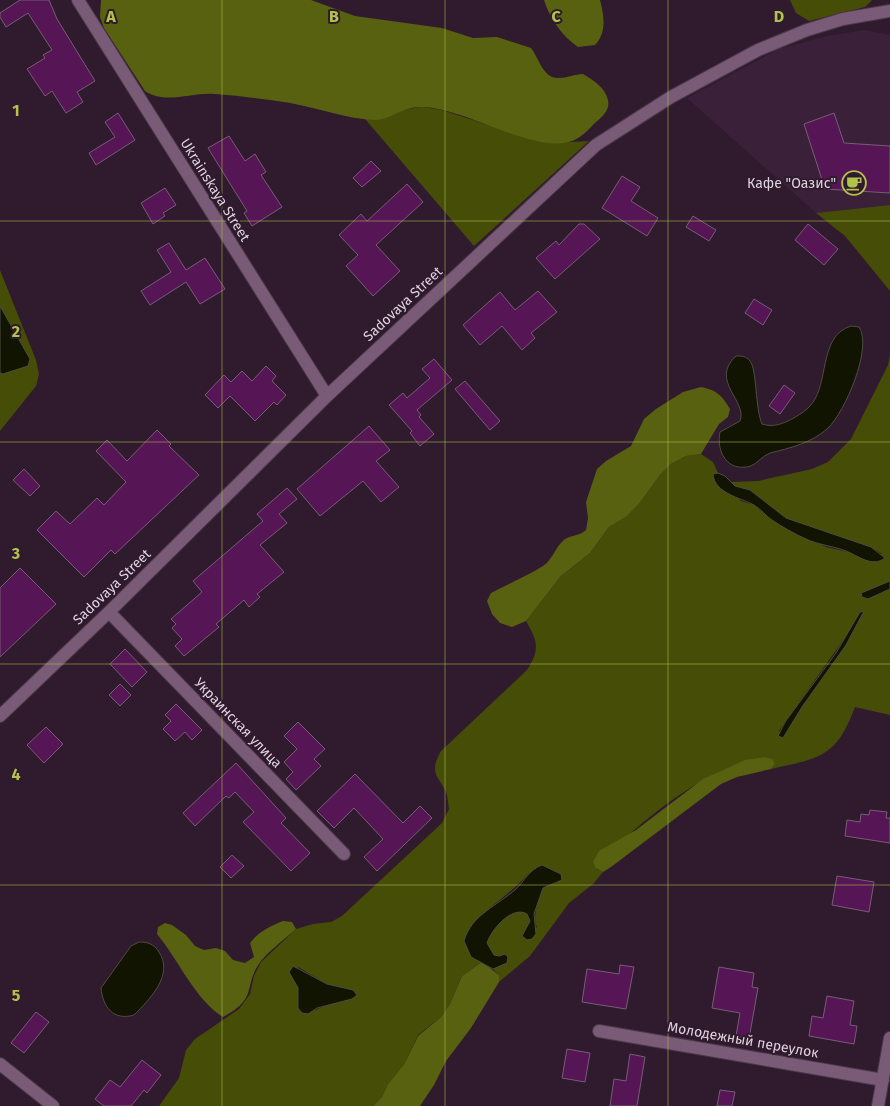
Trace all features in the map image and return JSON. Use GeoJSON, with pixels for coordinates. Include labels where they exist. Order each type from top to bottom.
{"type":"FeatureCollection","features":[{"type":"Feature","properties":{"kind":"street","name":"Ukrainskaya Street"},"geometry":{"type":"LineString","coordinates":[[78,0],[327,396]]}},
{"type":"Feature","properties":{"kind":"street","name":"Sadovaya Street"},"geometry":{"type":"LineString","coordinates":[[0,716],[110,612],[327,396],[596,145],[671,97],[758,50],[806,30],[844,19],[890,11]]}},
{"type":"Feature","properties":{"kind":"street","name":"Украинская улица"},"geometry":{"type":"LineString","coordinates":[[110,612],[344,854]]}},
{"type":"Feature","properties":{"kind":"street","name":"Молодежный переулок"},"geometry":{"type":"LineString","coordinates":[[599,1030],[883,1080]]}},
{"type":"Feature","properties":{"kind":"street"},"geometry":{"type":"LineString","coordinates":[[878,1106],[890,1038]]}},
{"type":"Feature","properties":{"kind":"street"},"geometry":{"type":"LineString","coordinates":[[0,1064],[53,1106]]}},
{"type":"Feature","properties":{"kind":"shaded area"},"geometry":{"type":"Polygon","coordinates":[[[865,30],[890,35],[890,205],[816,213],[687,98],[779,49],[827,36],[865,30]]]}},
{"type":"Feature","properties":{"kind":"shaded area"},"geometry":{"type":"Polygon","coordinates":[[[0,306],[30,359],[28,366],[3,374],[0,373],[0,306]]]}},
{"type":"Feature","properties":{"kind":"shaded area"},"geometry":{"type":"Polygon","coordinates":[[[851,326],[859,327],[862,336],[860,364],[842,408],[828,428],[808,441],[767,454],[751,466],[735,466],[725,459],[720,446],[720,432],[740,421],[741,413],[726,374],[729,365],[736,356],[747,358],[752,365],[762,424],[778,424],[800,414],[813,403],[819,390],[830,347],[841,331],[851,326]]]}},
{"type":"Feature","properties":{"kind":"shaded area"},"geometry":{"type":"Polygon","coordinates":[[[718,473],[725,476],[735,486],[750,490],[786,518],[871,547],[885,558],[875,562],[870,561],[797,535],[772,520],[759,508],[723,490],[718,486],[713,474],[718,473]]]}},
{"type":"Feature","properties":{"kind":"shaded area"},"geometry":{"type":"Polygon","coordinates":[[[890,581],[890,589],[868,599],[862,597],[861,593],[890,581]]]}},
{"type":"Feature","properties":{"kind":"shaded area"},"geometry":{"type":"Polygon","coordinates":[[[864,611],[846,645],[802,707],[783,738],[778,736],[785,722],[836,653],[860,612],[864,611]]]}},
{"type":"Feature","properties":{"kind":"shaded area"},"geometry":{"type":"Polygon","coordinates":[[[542,865],[561,874],[562,880],[543,888],[534,914],[536,934],[532,939],[527,940],[522,936],[530,921],[527,914],[515,913],[497,926],[487,943],[494,955],[505,954],[508,957],[507,963],[493,969],[471,957],[464,941],[472,924],[509,895],[527,876],[542,865]]]}},
{"type":"Feature","properties":{"kind":"shaded area"},"geometry":{"type":"Polygon","coordinates":[[[139,942],[150,944],[159,952],[164,969],[162,978],[147,1002],[134,1015],[120,1016],[110,1011],[104,1001],[101,988],[131,946],[139,942]]]}},
{"type":"Feature","properties":{"kind":"shaded area"},"geometry":{"type":"Polygon","coordinates":[[[293,966],[327,984],[353,990],[357,995],[352,999],[317,1008],[308,1014],[302,1013],[298,1008],[298,988],[289,972],[293,966]]]}},
{"type":"Feature","properties":{"kind":"green space"},"geometry":{"type":"Polygon","coordinates":[[[101,0],[311,0],[355,16],[442,28],[473,38],[497,37],[531,48],[545,72],[549,75],[562,78],[583,74],[587,76],[604,91],[608,100],[608,107],[603,115],[580,137],[569,142],[554,143],[517,136],[458,114],[422,107],[415,107],[376,120],[354,118],[290,103],[215,94],[161,97],[145,91],[104,28],[100,17],[101,0]]]}},
{"type":"Feature","properties":{"kind":"green space"},"geometry":{"type":"Polygon","coordinates":[[[544,0],[600,0],[604,24],[599,40],[595,45],[578,47],[572,43],[557,26],[544,0]]]}},
{"type":"Feature","properties":{"kind":"green space"},"geometry":{"type":"Polygon","coordinates":[[[790,0],[872,0],[865,7],[809,21],[796,13],[790,0]]]}},
{"type":"Feature","properties":{"kind":"green space"},"geometry":{"type":"Polygon","coordinates":[[[423,107],[442,110],[534,140],[554,143],[589,141],[474,246],[365,119],[380,118],[407,109],[423,107]]]}},
{"type":"Feature","properties":{"kind":"green space"},"geometry":{"type":"Polygon","coordinates":[[[890,205],[890,291],[845,236],[816,213],[890,205]]]}},
{"type":"Feature","properties":{"kind":"green space"},"geometry":{"type":"Polygon","coordinates":[[[0,270],[36,360],[39,374],[36,386],[0,431],[0,270]]]}},
{"type":"Feature","properties":{"kind":"green space"},"geometry":{"type":"Polygon","coordinates":[[[890,355],[890,581],[861,593],[868,599],[890,589],[890,715],[855,707],[841,737],[824,753],[802,762],[771,769],[775,764],[764,757],[742,763],[719,772],[672,800],[612,851],[596,868],[603,872],[593,884],[569,903],[530,956],[499,982],[499,975],[493,969],[506,963],[494,955],[487,943],[489,937],[502,920],[515,913],[527,914],[530,921],[524,932],[537,927],[535,914],[541,893],[546,886],[558,883],[529,873],[470,927],[482,962],[462,976],[450,1004],[441,1017],[418,1035],[405,1063],[388,1084],[382,1097],[373,1106],[159,1106],[179,1078],[186,1050],[195,1039],[239,1009],[250,994],[254,976],[261,962],[296,929],[313,924],[331,922],[342,916],[442,823],[449,809],[446,792],[437,777],[435,769],[437,758],[441,751],[527,670],[536,651],[536,646],[526,621],[561,576],[590,553],[609,527],[626,517],[639,504],[660,475],[671,464],[686,456],[701,454],[713,462],[718,473],[713,474],[741,501],[754,505],[772,520],[826,547],[848,552],[882,554],[871,547],[786,518],[750,490],[735,486],[730,482],[758,481],[812,469],[828,462],[851,439],[888,365],[890,355]],[[864,611],[779,731],[783,738],[802,707],[846,645],[864,611]],[[298,967],[298,1008],[302,1013],[320,1008],[353,990],[327,984],[298,967]]]}},
{"type":"Feature","properties":{"kind":"green space"},"geometry":{"type":"Polygon","coordinates":[[[701,387],[718,394],[730,409],[728,417],[719,424],[701,454],[686,456],[671,464],[660,475],[639,504],[626,517],[609,527],[590,553],[561,576],[526,621],[512,627],[500,623],[492,614],[487,601],[491,593],[543,566],[565,539],[586,530],[588,518],[586,502],[597,469],[606,461],[631,446],[644,419],[656,409],[683,392],[701,387]]]}},
{"type":"Feature","properties":{"kind":"green space"},"geometry":{"type":"Polygon","coordinates":[[[764,757],[772,759],[775,764],[771,769],[737,777],[721,784],[611,867],[603,872],[596,868],[593,862],[599,851],[636,830],[703,779],[745,760],[764,757]]]}},
{"type":"Feature","properties":{"kind":"green space"},"geometry":{"type":"Polygon","coordinates":[[[283,921],[292,922],[296,929],[261,961],[255,970],[249,991],[242,1003],[223,1017],[196,990],[157,934],[158,927],[165,923],[172,925],[186,935],[195,946],[204,950],[216,948],[225,951],[233,960],[245,963],[254,957],[250,943],[257,935],[283,921]]]}},
{"type":"Feature","properties":{"kind":"green space"},"geometry":{"type":"Polygon","coordinates":[[[482,962],[499,975],[499,982],[471,1028],[446,1061],[434,1085],[420,1106],[373,1106],[382,1097],[388,1084],[405,1063],[418,1036],[441,1017],[450,1004],[462,976],[482,962]]]}},
{"type":"Feature","properties":{"kind":"building"},"geometry":{"type":"Polygon","coordinates":[[[20,0],[49,0],[57,19],[95,81],[77,92],[83,102],[66,113],[52,91],[45,96],[27,69],[45,58],[43,55],[52,50],[28,13],[6,27],[0,17],[0,13],[20,0]]]}},
{"type":"Feature","properties":{"kind":"building"},"geometry":{"type":"Polygon","coordinates":[[[118,113],[135,140],[96,165],[89,153],[115,137],[105,122],[118,113]]]}},
{"type":"Feature","properties":{"kind":"building"},"geometry":{"type":"Polygon","coordinates":[[[834,113],[844,143],[890,146],[890,193],[825,189],[804,124],[834,113]]]}},
{"type":"Feature","properties":{"kind":"building"},"geometry":{"type":"Polygon","coordinates":[[[229,136],[245,161],[255,154],[266,172],[261,175],[282,207],[252,226],[244,213],[247,211],[208,148],[229,136]]]}},
{"type":"Feature","properties":{"kind":"building"},"geometry":{"type":"Polygon","coordinates":[[[371,161],[381,171],[362,187],[353,178],[371,161]]]}},
{"type":"Feature","properties":{"kind":"building"},"geometry":{"type":"Polygon","coordinates":[[[622,176],[640,187],[631,201],[658,218],[647,236],[602,208],[622,176]]]}},
{"type":"Feature","properties":{"kind":"building"},"geometry":{"type":"Polygon","coordinates":[[[407,184],[423,202],[376,245],[400,271],[373,296],[346,266],[358,255],[339,235],[361,214],[367,221],[407,184]]]}},
{"type":"Feature","properties":{"kind":"building"},"geometry":{"type":"Polygon","coordinates":[[[165,188],[176,205],[163,213],[165,216],[153,224],[141,203],[165,188]]]}},
{"type":"Feature","properties":{"kind":"building"},"geometry":{"type":"Polygon","coordinates":[[[693,216],[716,230],[709,241],[686,227],[693,216]]]}},
{"type":"Feature","properties":{"kind":"building"},"geometry":{"type":"Polygon","coordinates":[[[579,224],[584,224],[600,239],[555,279],[536,258],[556,241],[559,245],[579,224]]]}},
{"type":"Feature","properties":{"kind":"building"},"geometry":{"type":"Polygon","coordinates":[[[808,224],[838,249],[824,265],[795,240],[808,224]]]}},
{"type":"Feature","properties":{"kind":"building"},"geometry":{"type":"Polygon","coordinates":[[[169,243],[186,270],[205,258],[225,289],[200,304],[186,282],[150,305],[141,291],[171,272],[157,250],[169,243]]]}},
{"type":"Feature","properties":{"kind":"building"},"geometry":{"type":"Polygon","coordinates":[[[538,291],[557,312],[531,333],[535,338],[522,350],[502,326],[480,345],[463,325],[500,292],[515,310],[538,291]]]}},
{"type":"Feature","properties":{"kind":"building"},"geometry":{"type":"Polygon","coordinates":[[[754,299],[772,310],[763,325],[745,313],[754,299]]]}},
{"type":"Feature","properties":{"kind":"building"},"geometry":{"type":"Polygon","coordinates":[[[434,359],[452,380],[417,410],[421,415],[419,417],[434,434],[420,446],[410,433],[412,431],[389,405],[403,393],[407,398],[430,378],[422,369],[434,359]]]}},
{"type":"Feature","properties":{"kind":"building"},"geometry":{"type":"Polygon","coordinates":[[[266,366],[276,376],[272,381],[286,395],[277,405],[274,402],[255,421],[230,396],[218,408],[205,395],[224,375],[231,382],[242,371],[252,381],[266,366]]]}},
{"type":"Feature","properties":{"kind":"building"},"geometry":{"type":"Polygon","coordinates":[[[465,381],[500,421],[490,430],[455,389],[465,381]]]}},
{"type":"Feature","properties":{"kind":"building"},"geometry":{"type":"Polygon","coordinates":[[[784,385],[795,393],[780,414],[769,406],[784,385]]]}},
{"type":"Feature","properties":{"kind":"building"},"geometry":{"type":"Polygon","coordinates":[[[369,426],[390,450],[376,461],[399,487],[381,502],[363,481],[320,516],[297,489],[369,426]]]}},
{"type":"Feature","properties":{"kind":"building"},"geometry":{"type":"Polygon","coordinates":[[[157,430],[171,444],[169,446],[199,475],[115,554],[111,550],[84,577],[37,530],[56,511],[70,524],[97,498],[104,505],[126,482],[96,451],[107,440],[127,461],[157,430]]]}},
{"type":"Feature","properties":{"kind":"building"},"geometry":{"type":"Polygon","coordinates":[[[24,469],[40,486],[30,496],[13,480],[24,469]]]}},
{"type":"Feature","properties":{"kind":"building"},"geometry":{"type":"Polygon","coordinates":[[[287,488],[297,499],[279,514],[287,523],[260,545],[284,572],[257,594],[260,597],[249,607],[244,600],[216,624],[219,627],[184,656],[175,646],[182,639],[172,628],[176,624],[171,619],[202,592],[193,581],[263,521],[257,514],[287,488]]]}},
{"type":"Feature","properties":{"kind":"building"},"geometry":{"type":"Polygon","coordinates":[[[20,568],[56,604],[0,657],[0,588],[20,568]]]}},
{"type":"Feature","properties":{"kind":"building"},"geometry":{"type":"Polygon","coordinates":[[[125,649],[147,672],[132,687],[110,664],[125,649]]]}},
{"type":"Feature","properties":{"kind":"building"},"geometry":{"type":"Polygon","coordinates":[[[120,684],[131,695],[120,706],[109,695],[120,684]]]}},
{"type":"Feature","properties":{"kind":"building"},"geometry":{"type":"Polygon","coordinates":[[[176,704],[202,730],[192,740],[185,732],[175,741],[163,729],[171,721],[165,715],[176,704]]]}},
{"type":"Feature","properties":{"kind":"building"},"geometry":{"type":"Polygon","coordinates":[[[298,722],[325,749],[314,759],[321,766],[296,790],[286,779],[293,772],[284,762],[297,749],[284,736],[298,722]]]}},
{"type":"Feature","properties":{"kind":"building"},"geometry":{"type":"Polygon","coordinates":[[[46,727],[63,744],[44,763],[27,745],[46,727]]]}},
{"type":"Feature","properties":{"kind":"building"},"geometry":{"type":"Polygon","coordinates":[[[236,763],[286,818],[281,823],[310,853],[291,871],[243,822],[254,812],[235,792],[229,798],[226,796],[195,826],[183,813],[236,763]]]}},
{"type":"Feature","properties":{"kind":"building"},"geometry":{"type":"Polygon","coordinates":[[[355,774],[403,823],[420,806],[432,818],[377,871],[364,857],[383,839],[354,808],[334,828],[317,811],[355,774]]]}},
{"type":"Feature","properties":{"kind":"building"},"geometry":{"type":"Polygon","coordinates":[[[870,810],[887,812],[886,818],[890,818],[890,843],[845,836],[847,820],[860,822],[861,814],[869,815],[870,810]]]}},
{"type":"Feature","properties":{"kind":"building"},"geometry":{"type":"Polygon","coordinates":[[[232,855],[244,866],[231,878],[220,867],[232,855]]]}},
{"type":"Feature","properties":{"kind":"building"},"geometry":{"type":"Polygon","coordinates":[[[837,876],[874,882],[869,912],[832,905],[837,876]]]}},
{"type":"Feature","properties":{"kind":"building"},"geometry":{"type":"Polygon","coordinates":[[[620,965],[634,967],[626,1009],[582,1002],[587,969],[619,974],[620,965]]]}},
{"type":"Feature","properties":{"kind":"building"},"geometry":{"type":"Polygon","coordinates":[[[719,967],[754,973],[752,987],[758,988],[749,1039],[736,1036],[740,1013],[712,1008],[719,967]]]}},
{"type":"Feature","properties":{"kind":"building"},"geometry":{"type":"Polygon","coordinates":[[[827,996],[854,1001],[850,1025],[857,1026],[854,1044],[809,1036],[812,1016],[823,1018],[827,996]]]}},
{"type":"Feature","properties":{"kind":"building"},"geometry":{"type":"Polygon","coordinates":[[[36,1012],[49,1022],[24,1053],[11,1043],[36,1012]]]}},
{"type":"Feature","properties":{"kind":"building"},"geometry":{"type":"Polygon","coordinates":[[[567,1049],[590,1053],[585,1082],[562,1078],[567,1049]]]}},
{"type":"Feature","properties":{"kind":"building"},"geometry":{"type":"Polygon","coordinates":[[[630,1054],[645,1057],[637,1106],[610,1106],[614,1079],[626,1081],[630,1054]]]}},
{"type":"Feature","properties":{"kind":"building"},"geometry":{"type":"Polygon","coordinates":[[[142,1060],[161,1075],[147,1093],[144,1090],[131,1106],[104,1106],[95,1099],[110,1080],[120,1087],[142,1060]]]}},
{"type":"Feature","properties":{"kind":"building"},"geometry":{"type":"Polygon","coordinates":[[[720,1090],[735,1092],[732,1106],[717,1106],[720,1090]]]}},
{"type":"Feature","properties":{"kind":"place","name":"Кафе \"Оазис\""},"geometry":{"type":"Point","coordinates":[854,183]}}]}
